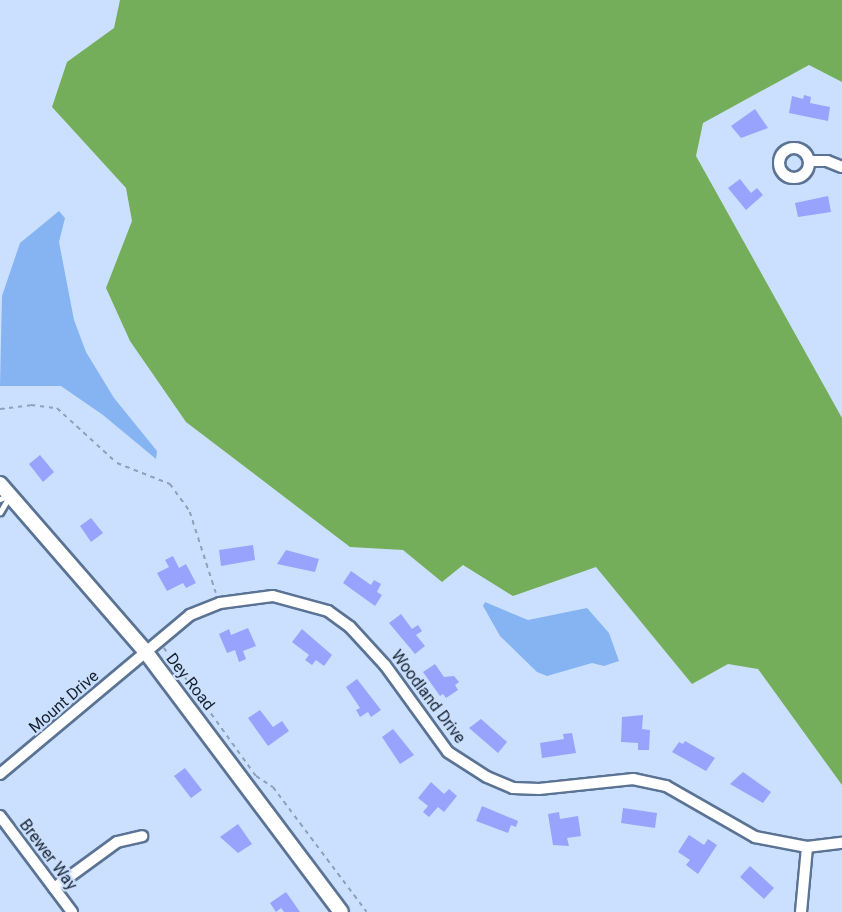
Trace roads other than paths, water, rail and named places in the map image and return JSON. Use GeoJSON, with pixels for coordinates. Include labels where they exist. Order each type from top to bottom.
{"type":"FeatureCollection","features":[{"type":"Feature","properties":{"kind":"main road","name":"Dey Road"},"geometry":{"type":"LineString","coordinates":[[0,484],[5,497],[145,651],[341,912]]}},
{"type":"Feature","properties":{"kind":"street"},"geometry":{"type":"LineString","coordinates":[[809,161],[827,161],[842,167]]}},
{"type":"Feature","properties":{"kind":"street","name":"Woodland Drive"},"geometry":{"type":"LineString","coordinates":[[145,651],[190,615],[220,603],[273,596],[328,611],[369,645],[448,752],[487,777],[513,788],[633,779],[666,786],[755,837],[807,847],[842,843]]}},
{"type":"Feature","properties":{"kind":"street","name":"Mount Drive"},"geometry":{"type":"LineString","coordinates":[[0,774],[145,651]]}},
{"type":"Feature","properties":{"kind":"street","name":"Brewer Way"},"geometry":{"type":"LineString","coordinates":[[0,816],[72,912]]}},
{"type":"Feature","properties":{"kind":"street"},"geometry":{"type":"LineString","coordinates":[[54,888],[117,842],[142,836]]}},
{"type":"Feature","properties":{"kind":"street"},"geometry":{"type":"LineString","coordinates":[[801,912],[807,847]]}},
{"type":"Feature","properties":{"kind":"lane"},"geometry":{"type":"LineString","coordinates":[[0,512],[5,497]]}},
{"type":"Feature","properties":{"kind":"water"},"geometry":{"type":"Polygon","coordinates":[[[59,211],[65,218],[59,242],[74,320],[86,352],[114,398],[157,451],[156,459],[103,415],[61,386],[0,386],[2,296],[20,243],[59,211]]]}},
{"type":"Feature","properties":{"kind":"water"},"geometry":{"type":"Polygon","coordinates":[[[485,602],[528,620],[587,608],[609,633],[619,661],[604,666],[592,663],[547,676],[537,672],[500,636],[483,606],[485,602]]]}}]}
